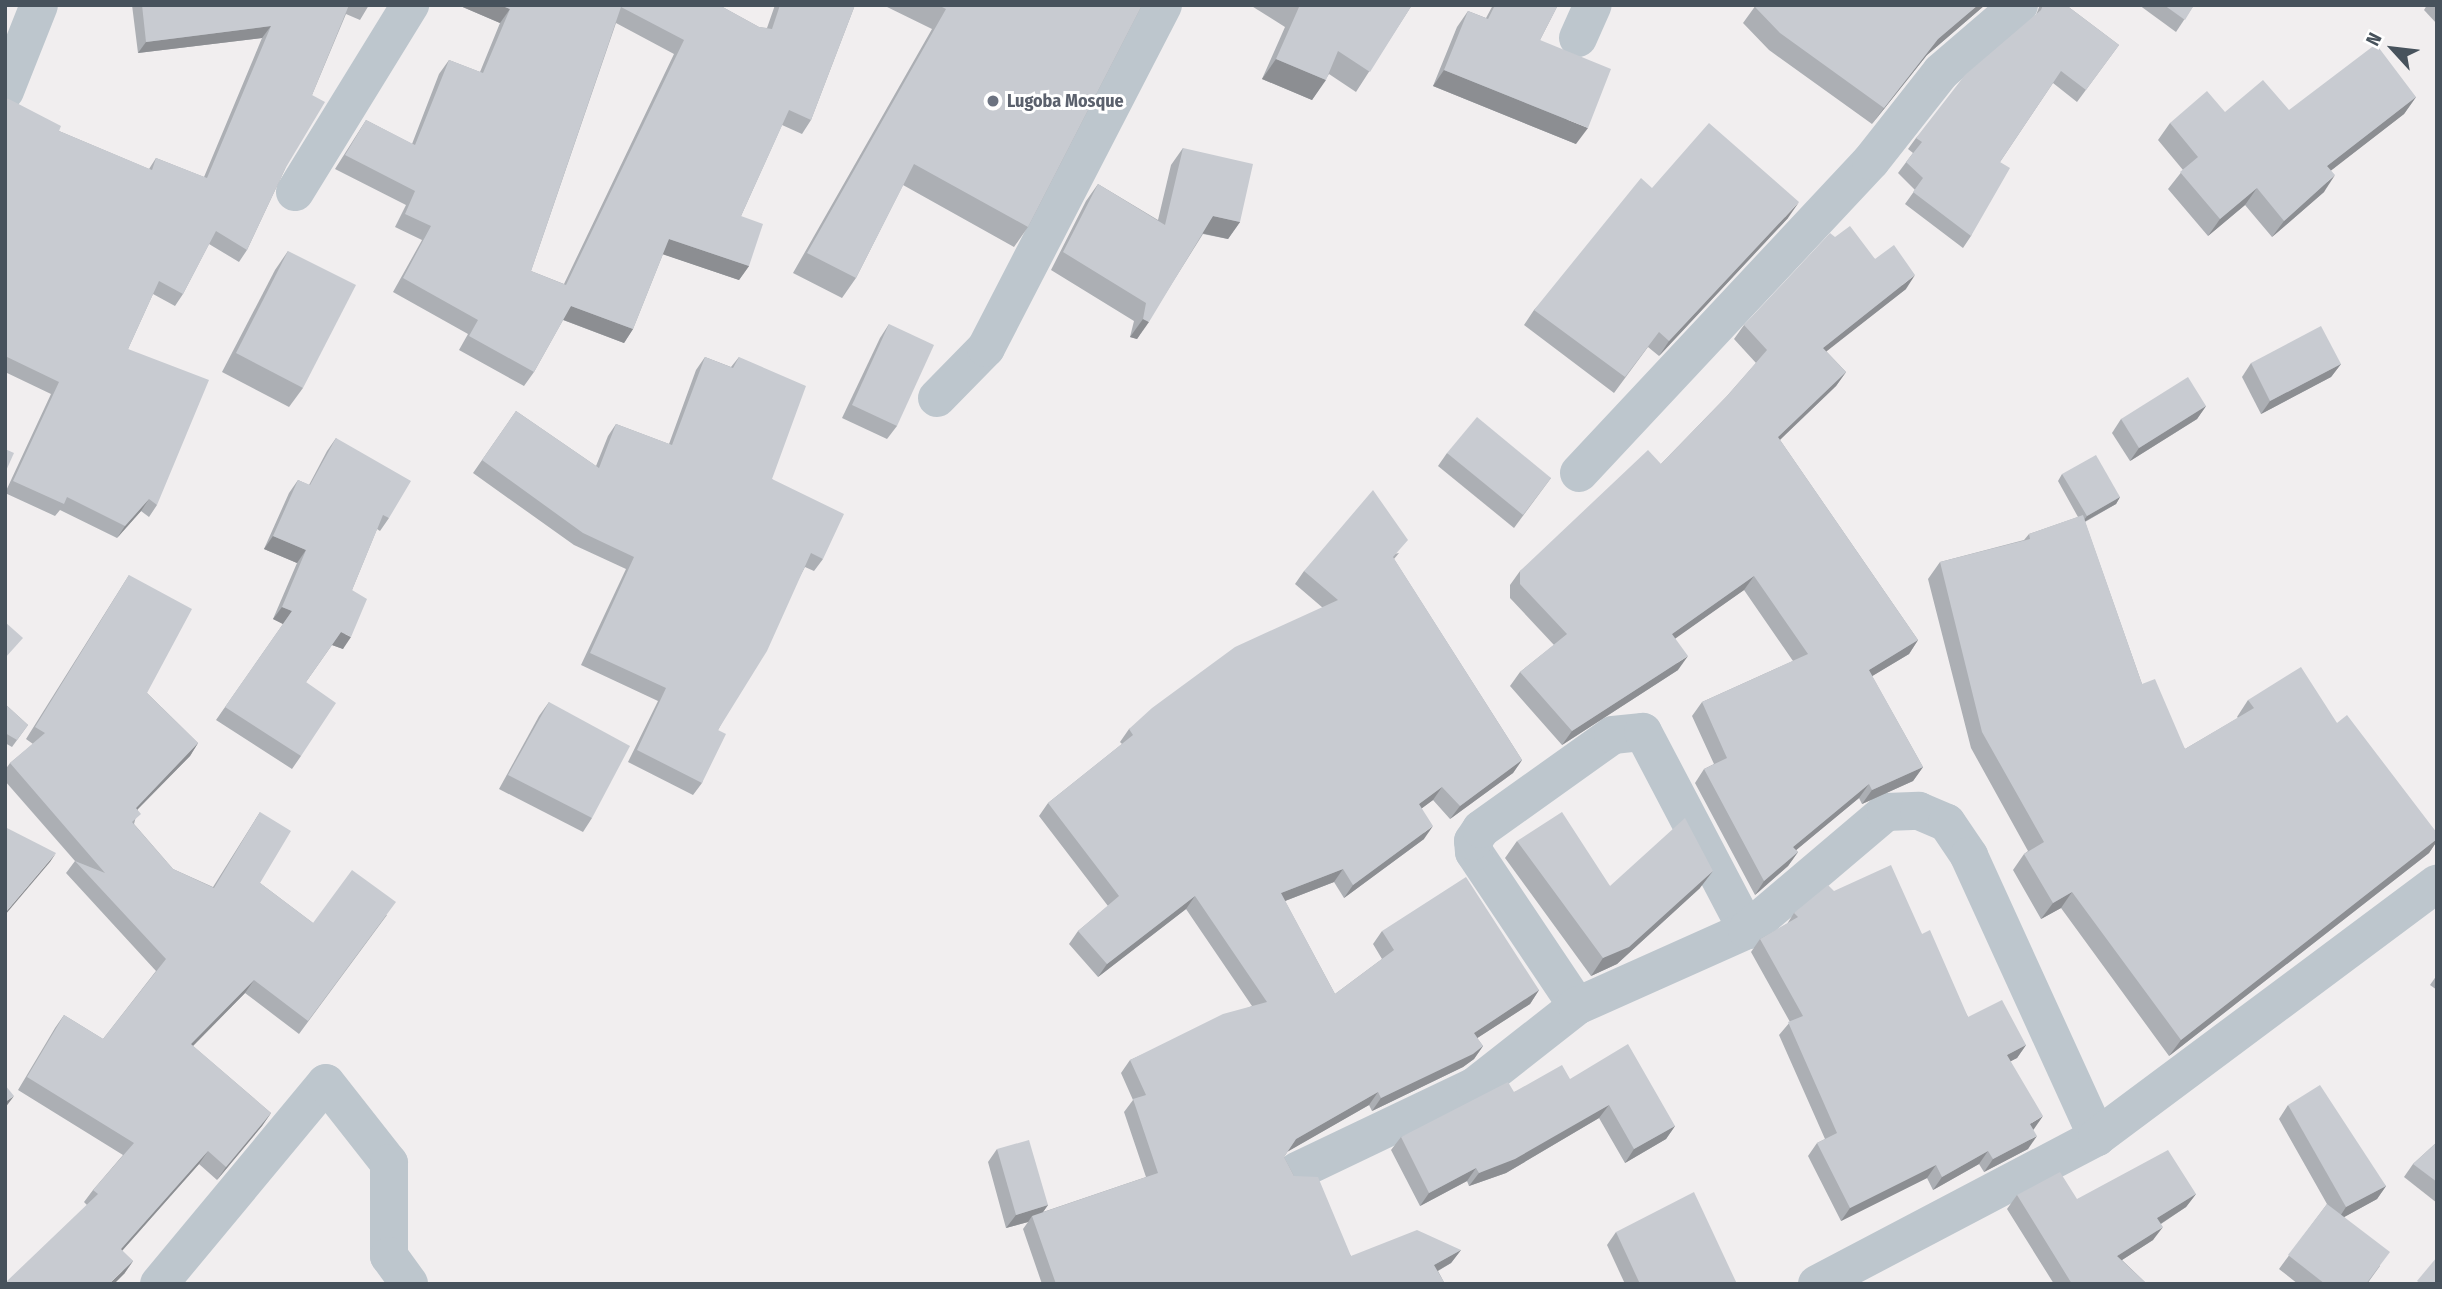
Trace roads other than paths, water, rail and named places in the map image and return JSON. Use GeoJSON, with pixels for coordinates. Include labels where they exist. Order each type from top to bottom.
{"type":"FeatureCollection","features":[{"type":"Feature","properties":{"kind":"street"},"geometry":{"type":"LineString","coordinates":[[5,91],[39,5]]}},
{"type":"Feature","properties":{"kind":"street"},"geometry":{"type":"LineString","coordinates":[[295,192],[410,5]]}},
{"type":"Feature","properties":{"kind":"street"},"geometry":{"type":"LineString","coordinates":[[937,398],[986,348],[1163,5]]}},
{"type":"Feature","properties":{"kind":"street"},"geometry":{"type":"LineString","coordinates":[[1579,473],[1871,161],[1941,72],[2019,5]]}},
{"type":"Feature","properties":{"kind":"street"},"geometry":{"type":"LineString","coordinates":[[1577,1006],[1474,852],[1473,841],[1481,829],[1613,735],[1643,732],[1747,930]]}},
{"type":"Feature","properties":{"kind":"street"},"geometry":{"type":"LineString","coordinates":[[1297,1171],[1475,1086],[1577,1006],[1747,930],[1886,812],[1919,811],[1947,824],[1969,856],[2097,1137]]}},
{"type":"Feature","properties":{"kind":"street"},"geometry":{"type":"LineString","coordinates":[[1817,1284],[1865,1272],[2097,1137],[2437,884]]}},
{"type":"Feature","properties":{"kind":"street"},"geometry":{"type":"LineString","coordinates":[[159,1284],[326,1083],[388,1163],[389,1256],[409,1284]]}},
{"type":"Feature","properties":{"kind":"place","name":"Lugoba Mosque"},"geometry":{"type":"Point","coordinates":[993,101]}}]}
